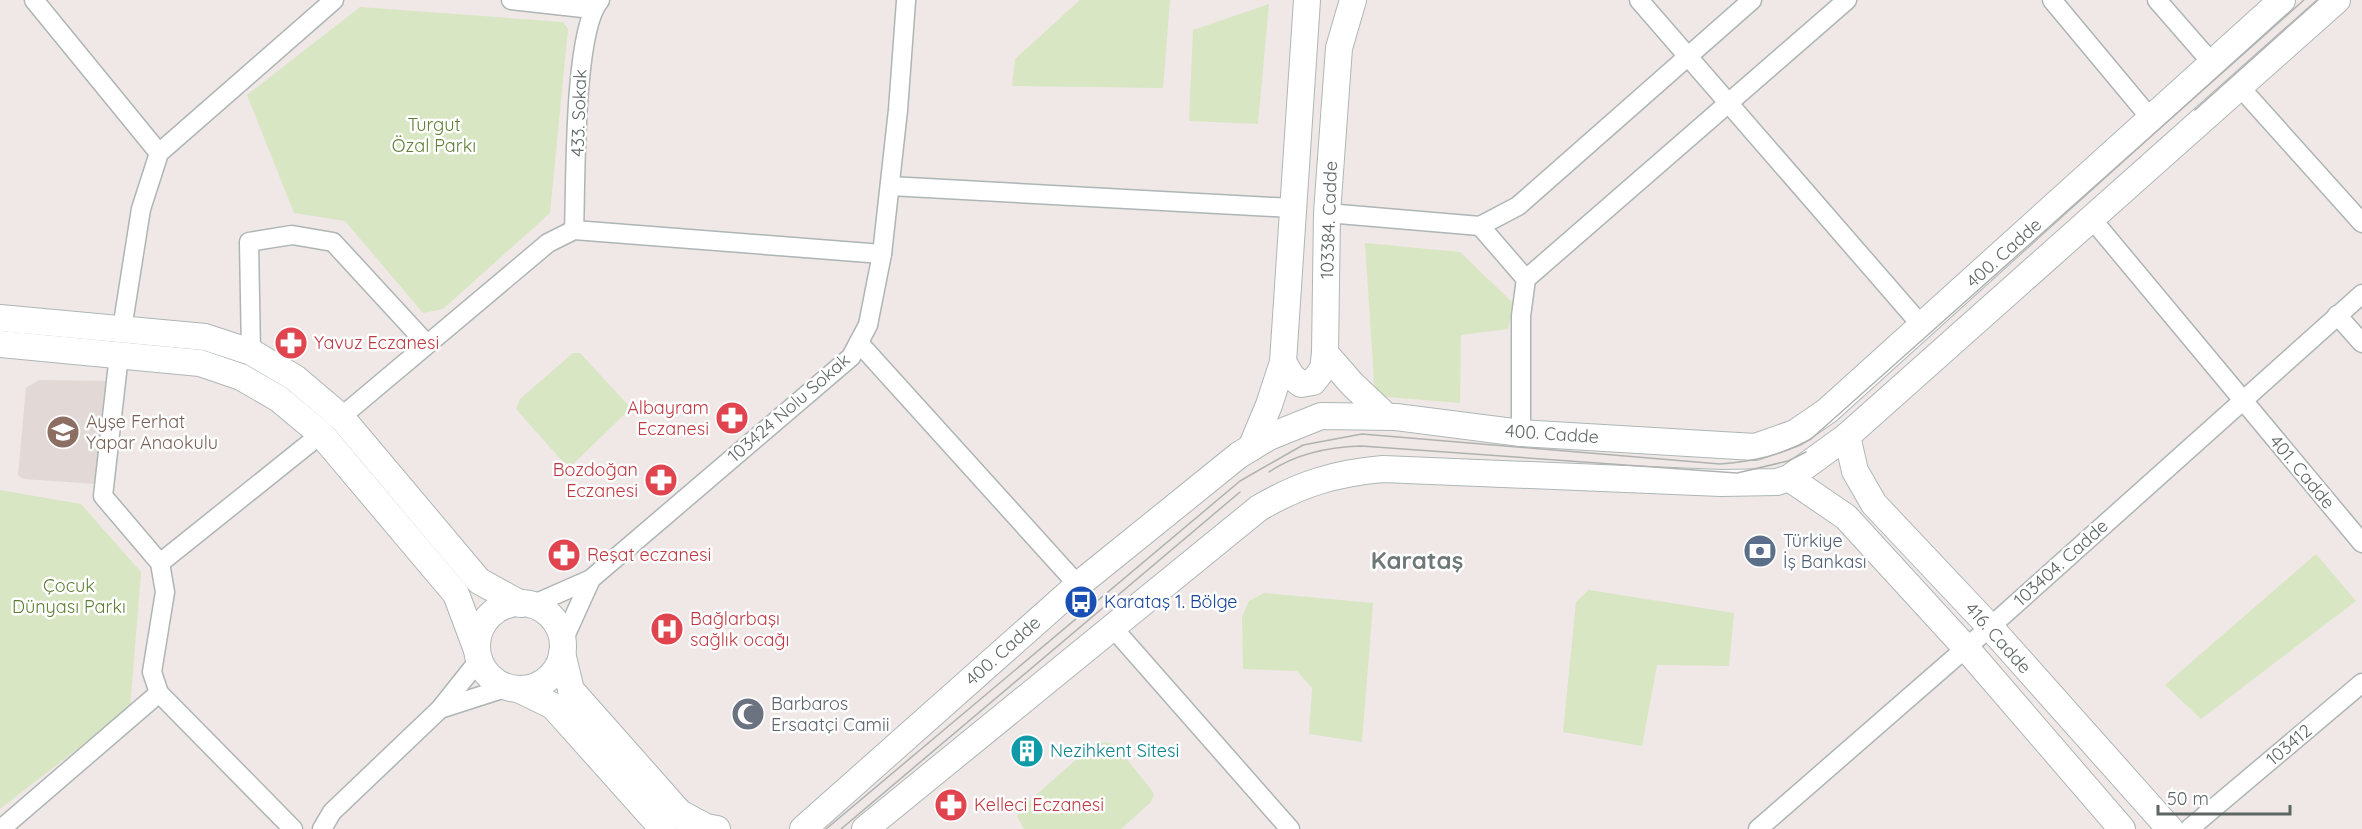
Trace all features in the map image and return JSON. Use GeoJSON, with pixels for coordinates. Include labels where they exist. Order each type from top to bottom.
{"type":"FeatureCollection","features":[{"type":"Feature","properties":{"kind":"street"},"geometry":{"type":"LineString","coordinates":[[34,0],[159,153]]}},
{"type":"Feature","properties":{"kind":"street"},"geometry":{"type":"LineString","coordinates":[[122,329],[141,209],[159,153],[334,0]]}},
{"type":"Feature","properties":{"kind":"street"},"geometry":{"type":"LineString","coordinates":[[510,0],[596,5]]}},
{"type":"Feature","properties":{"kind":"street","name":"103424 Nolu Sokak"},"geometry":{"type":"LineString","coordinates":[[526,604],[591,579],[851,357],[868,325],[882,254],[906,0]]}},
{"type":"Feature","properties":{"kind":"street"},"geometry":{"type":"LineString","coordinates":[[1251,448],[1269,405],[1282,362],[1307,0]]}},
{"type":"Feature","properties":{"kind":"street","name":"103384. Cadde"},"geometry":{"type":"LineString","coordinates":[[1325,353],[1327,213],[1339,48],[1353,0]]}},
{"type":"Feature","properties":{"kind":"street"},"geometry":{"type":"LineString","coordinates":[[1639,0],[1922,326]]}},
{"type":"Feature","properties":{"kind":"street"},"geometry":{"type":"LineString","coordinates":[[1327,213],[1480,226],[1518,206],[1752,0]]}},
{"type":"Feature","properties":{"kind":"street"},"geometry":{"type":"LineString","coordinates":[[1521,433],[1521,316],[1526,279],[1847,0]]}},
{"type":"Feature","properties":{"kind":"street"},"geometry":{"type":"LineString","coordinates":[[2052,0],[2152,120]]}},
{"type":"Feature","properties":{"kind":"street"},"geometry":{"type":"LineString","coordinates":[[2157,0],[2212,63]]}},
{"type":"Feature","properties":{"kind":"street","name":"400. Cadde"},"geometry":{"type":"LineString","coordinates":[[805,827],[1078,585],[1251,448],[1269,437],[1321,416],[1387,417],[1521,433],[1755,447],[1795,433],[1827,411],[2152,120],[2282,0]]}},
{"type":"Feature","properties":{"kind":"street","name":"400. Cadde"},"geometry":{"type":"LineString","coordinates":[[865,829],[1259,508],[1290,490],[1347,472],[1383,469],[1721,483],[1777,482],[1789,478],[1847,436],[2337,0]]}},
{"type":"Feature","properties":{"kind":"street","name":"433. Sokak"},"geometry":{"type":"LineString","coordinates":[[574,230],[582,46],[596,5]]}},
{"type":"Feature","properties":{"kind":"street"},"geometry":{"type":"LineString","coordinates":[[2239,86],[2362,223]]}},
{"type":"Feature","properties":{"kind":"street"},"geometry":{"type":"LineString","coordinates":[[890,186],[1291,208]]}},
{"type":"Feature","properties":{"kind":"street","name":"401. Cadde"},"geometry":{"type":"LineString","coordinates":[[2091,218],[2241,402],[2362,543]]}},
{"type":"Feature","properties":{"kind":"street"},"geometry":{"type":"LineString","coordinates":[[1480,226],[1526,279]]}},
{"type":"Feature","properties":{"kind":"street"},"geometry":{"type":"LineString","coordinates":[[341,417],[426,343],[548,243],[574,230],[882,254]]}},
{"type":"Feature","properties":{"kind":"street"},"geometry":{"type":"LineString","coordinates":[[251,352],[249,242],[292,235],[333,242],[426,343]]}},
{"type":"Feature","properties":{"kind":"street","name":"103404. Cadde"},"geometry":{"type":"LineString","coordinates":[[1758,829],[1990,627],[2362,294]]}},
{"type":"Feature","properties":{"kind":"street"},"geometry":{"type":"LineString","coordinates":[[2337,315],[2362,343]]}},
{"type":"Feature","properties":{"kind":"street"},"geometry":{"type":"LineString","coordinates":[[0,318],[205,337],[251,352],[295,378],[341,417],[479,581],[549,615],[560,632],[571,690],[671,825]]}},
{"type":"Feature","properties":{"kind":"street"},"geometry":{"type":"LineString","coordinates":[[859,343],[1078,585]]}},
{"type":"Feature","properties":{"kind":"street"},"geometry":{"type":"LineString","coordinates":[[0,344],[200,363],[241,377],[279,399],[321,434],[456,594],[478,655],[490,677],[554,706],[671,825],[717,829]]}},
{"type":"Feature","properties":{"kind":"street"},"geometry":{"type":"LineString","coordinates":[[1282,362],[1301,384],[1313,382],[1323,369],[1325,353]]}},
{"type":"Feature","properties":{"kind":"street"},"geometry":{"type":"LineString","coordinates":[[1325,353],[1352,384],[1387,417]]}},
{"type":"Feature","properties":{"kind":"street"},"geometry":{"type":"LineString","coordinates":[[119,355],[103,496],[160,563],[165,592],[152,672],[159,693],[293,829]]}},
{"type":"Feature","properties":{"kind":"street"},"geometry":{"type":"LineString","coordinates":[[160,563],[321,434]]}},
{"type":"Feature","properties":{"kind":"street","name":"416. Cadde"},"geometry":{"type":"LineString","coordinates":[[1847,436],[1855,471],[1874,504],[1990,627],[2170,829]]}},
{"type":"Feature","properties":{"kind":"street"},"geometry":{"type":"LineString","coordinates":[[1789,478],[1846,517],[1966,648],[2122,829]]}},
{"type":"Feature","properties":{"kind":"street","name":"103424 Nolu Sokak"},"geometry":{"type":"LineString","coordinates":[[562,648],[591,579]]}},
{"type":"Feature","properties":{"kind":"street"},"geometry":{"type":"LineString","coordinates":[[322,829],[332,812],[440,710],[478,655],[477,640],[485,621],[501,608],[526,604]]}},
{"type":"Feature","properties":{"kind":"street"},"geometry":{"type":"LineString","coordinates":[[1113,629],[1290,829]]}},
{"type":"Feature","properties":{"kind":"street"},"geometry":{"type":"LineString","coordinates":[[440,710],[513,688],[538,685],[554,672],[562,648]]}},
{"type":"Feature","properties":{"kind":"street","name":"103412"},"geometry":{"type":"LineString","coordinates":[[2189,829],[2362,683]]}},
{"type":"Feature","properties":{"kind":"street"},"geometry":{"type":"LineString","coordinates":[[1,829],[159,693]]}},
{"type":"Feature","properties":{"kind":"street"},"geometry":{"type":"LineString","coordinates":[[782,829],[805,827]]}},
{"type":"Feature","properties":{"kind":"shaded area","name":"Ayşe Ferhat Yapar Anaokulu"},"geometry":{"type":"Polygon","coordinates":[[[39,380],[109,381],[96,484],[23,479],[18,475],[26,388],[39,380]]]}},
{"type":"Feature","properties":{"kind":"green space"},"geometry":{"type":"Polygon","coordinates":[[[1080,0],[1170,0],[1163,88],[1012,86],[1015,59],[1080,0]]]}},
{"type":"Feature","properties":{"kind":"green space"},"geometry":{"type":"Polygon","coordinates":[[[1269,4],[1258,124],[1189,121],[1193,30],[1269,4]]]}},
{"type":"Feature","properties":{"kind":"green space","name":"Turgut Özal Parkı"},"geometry":{"type":"Polygon","coordinates":[[[360,7],[563,22],[568,29],[550,213],[443,309],[423,313],[345,221],[294,213],[247,95],[360,7]]]}},
{"type":"Feature","properties":{"kind":"green space"},"geometry":{"type":"Polygon","coordinates":[[[1365,243],[1460,252],[1514,304],[1508,329],[1461,335],[1460,403],[1375,396],[1365,243]]]}},
{"type":"Feature","properties":{"kind":"green space"},"geometry":{"type":"Polygon","coordinates":[[[573,353],[580,353],[628,405],[629,410],[572,465],[563,462],[516,409],[520,399],[573,353]]]}},
{"type":"Feature","properties":{"kind":"green space","name":"Çocuk Dünyası Parkı"},"geometry":{"type":"Polygon","coordinates":[[[0,490],[81,504],[141,572],[130,708],[0,809],[0,490]]]}},
{"type":"Feature","properties":{"kind":"green space"},"geometry":{"type":"Polygon","coordinates":[[[2316,554],[2356,601],[2201,719],[2165,685],[2316,554]]]}},
{"type":"Feature","properties":{"kind":"green space"},"geometry":{"type":"Polygon","coordinates":[[[1589,590],[1734,613],[1729,666],[1657,665],[1642,746],[1563,732],[1576,602],[1589,590]]]}},
{"type":"Feature","properties":{"kind":"green space"},"geometry":{"type":"Polygon","coordinates":[[[1264,593],[1373,603],[1362,742],[1309,734],[1312,688],[1297,671],[1243,669],[1242,617],[1249,601],[1264,593]]]}},
{"type":"Feature","properties":{"kind":"green space"},"geometry":{"type":"Polygon","coordinates":[[[1106,742],[1115,745],[1150,788],[1154,794],[1151,802],[1121,829],[1024,829],[1017,816],[1019,810],[1095,743],[1106,742]]]}},
{"type":"Feature","properties":{"kind":"tram line"},"geometry":{"type":"LineString","coordinates":[[826,829],[1240,481],[1303,445],[1362,434],[1720,464],[1767,457],[1811,439],[2304,0]]}},
{"type":"Feature","properties":{"kind":"tram line"},"geometry":{"type":"LineString","coordinates":[[2195,110],[2318,0]]}},
{"type":"Feature","properties":{"kind":"tram line"},"geometry":{"type":"LineString","coordinates":[[1269,472],[1291,460],[1314,452],[1361,446],[1737,473],[1788,461],[1806,452]]}},
{"type":"Feature","properties":{"kind":"tram line"},"geometry":{"type":"LineString","coordinates":[[841,829],[1240,492]]}},
{"type":"Feature","properties":{"kind":"place","name":"Yavuz Eczanesi"},"geometry":{"type":"Point","coordinates":[291,343]}},
{"type":"Feature","properties":{"kind":"place","name":"Albayram Eczanesi"},"geometry":{"type":"Point","coordinates":[732,418]}},
{"type":"Feature","properties":{"kind":"place","name":"Ayşe Ferhat Yapar Anaokulu"},"geometry":{"type":"Point","coordinates":[63,432]}},
{"type":"Feature","properties":{"kind":"place","name":"Bozdoğan Eczanesi"},"geometry":{"type":"Point","coordinates":[661,480]}},
{"type":"Feature","properties":{"kind":"place","name":"Türkiye İş Bankası"},"geometry":{"type":"Point","coordinates":[1760,551]}},
{"type":"Feature","properties":{"kind":"place","name":"Reşat eczanesi"},"geometry":{"type":"Point","coordinates":[564,555]}},
{"type":"Feature","properties":{"kind":"place","name":"Karataş 1. Bölge"},"geometry":{"type":"Point","coordinates":[1081,602]}},
{"type":"Feature","properties":{"kind":"place","name":"Bağlarbaşı sağlık ocağı"},"geometry":{"type":"Point","coordinates":[667,629]}},
{"type":"Feature","properties":{"kind":"place","name":"Barbaros Ersaatçi Camii"},"geometry":{"type":"Point","coordinates":[748,714]}},
{"type":"Feature","properties":{"kind":"place","name":"Nezihkent Sitesi"},"geometry":{"type":"Point","coordinates":[1027,751]}},
{"type":"Feature","properties":{"kind":"place","name":"Kelleci Eczanesi"},"geometry":{"type":"Point","coordinates":[951,805]}},
{"type":"Feature","properties":{"kind":"district","name":"Karataş"},"geometry":{"type":"Point","coordinates":[1417,561]}}]}
